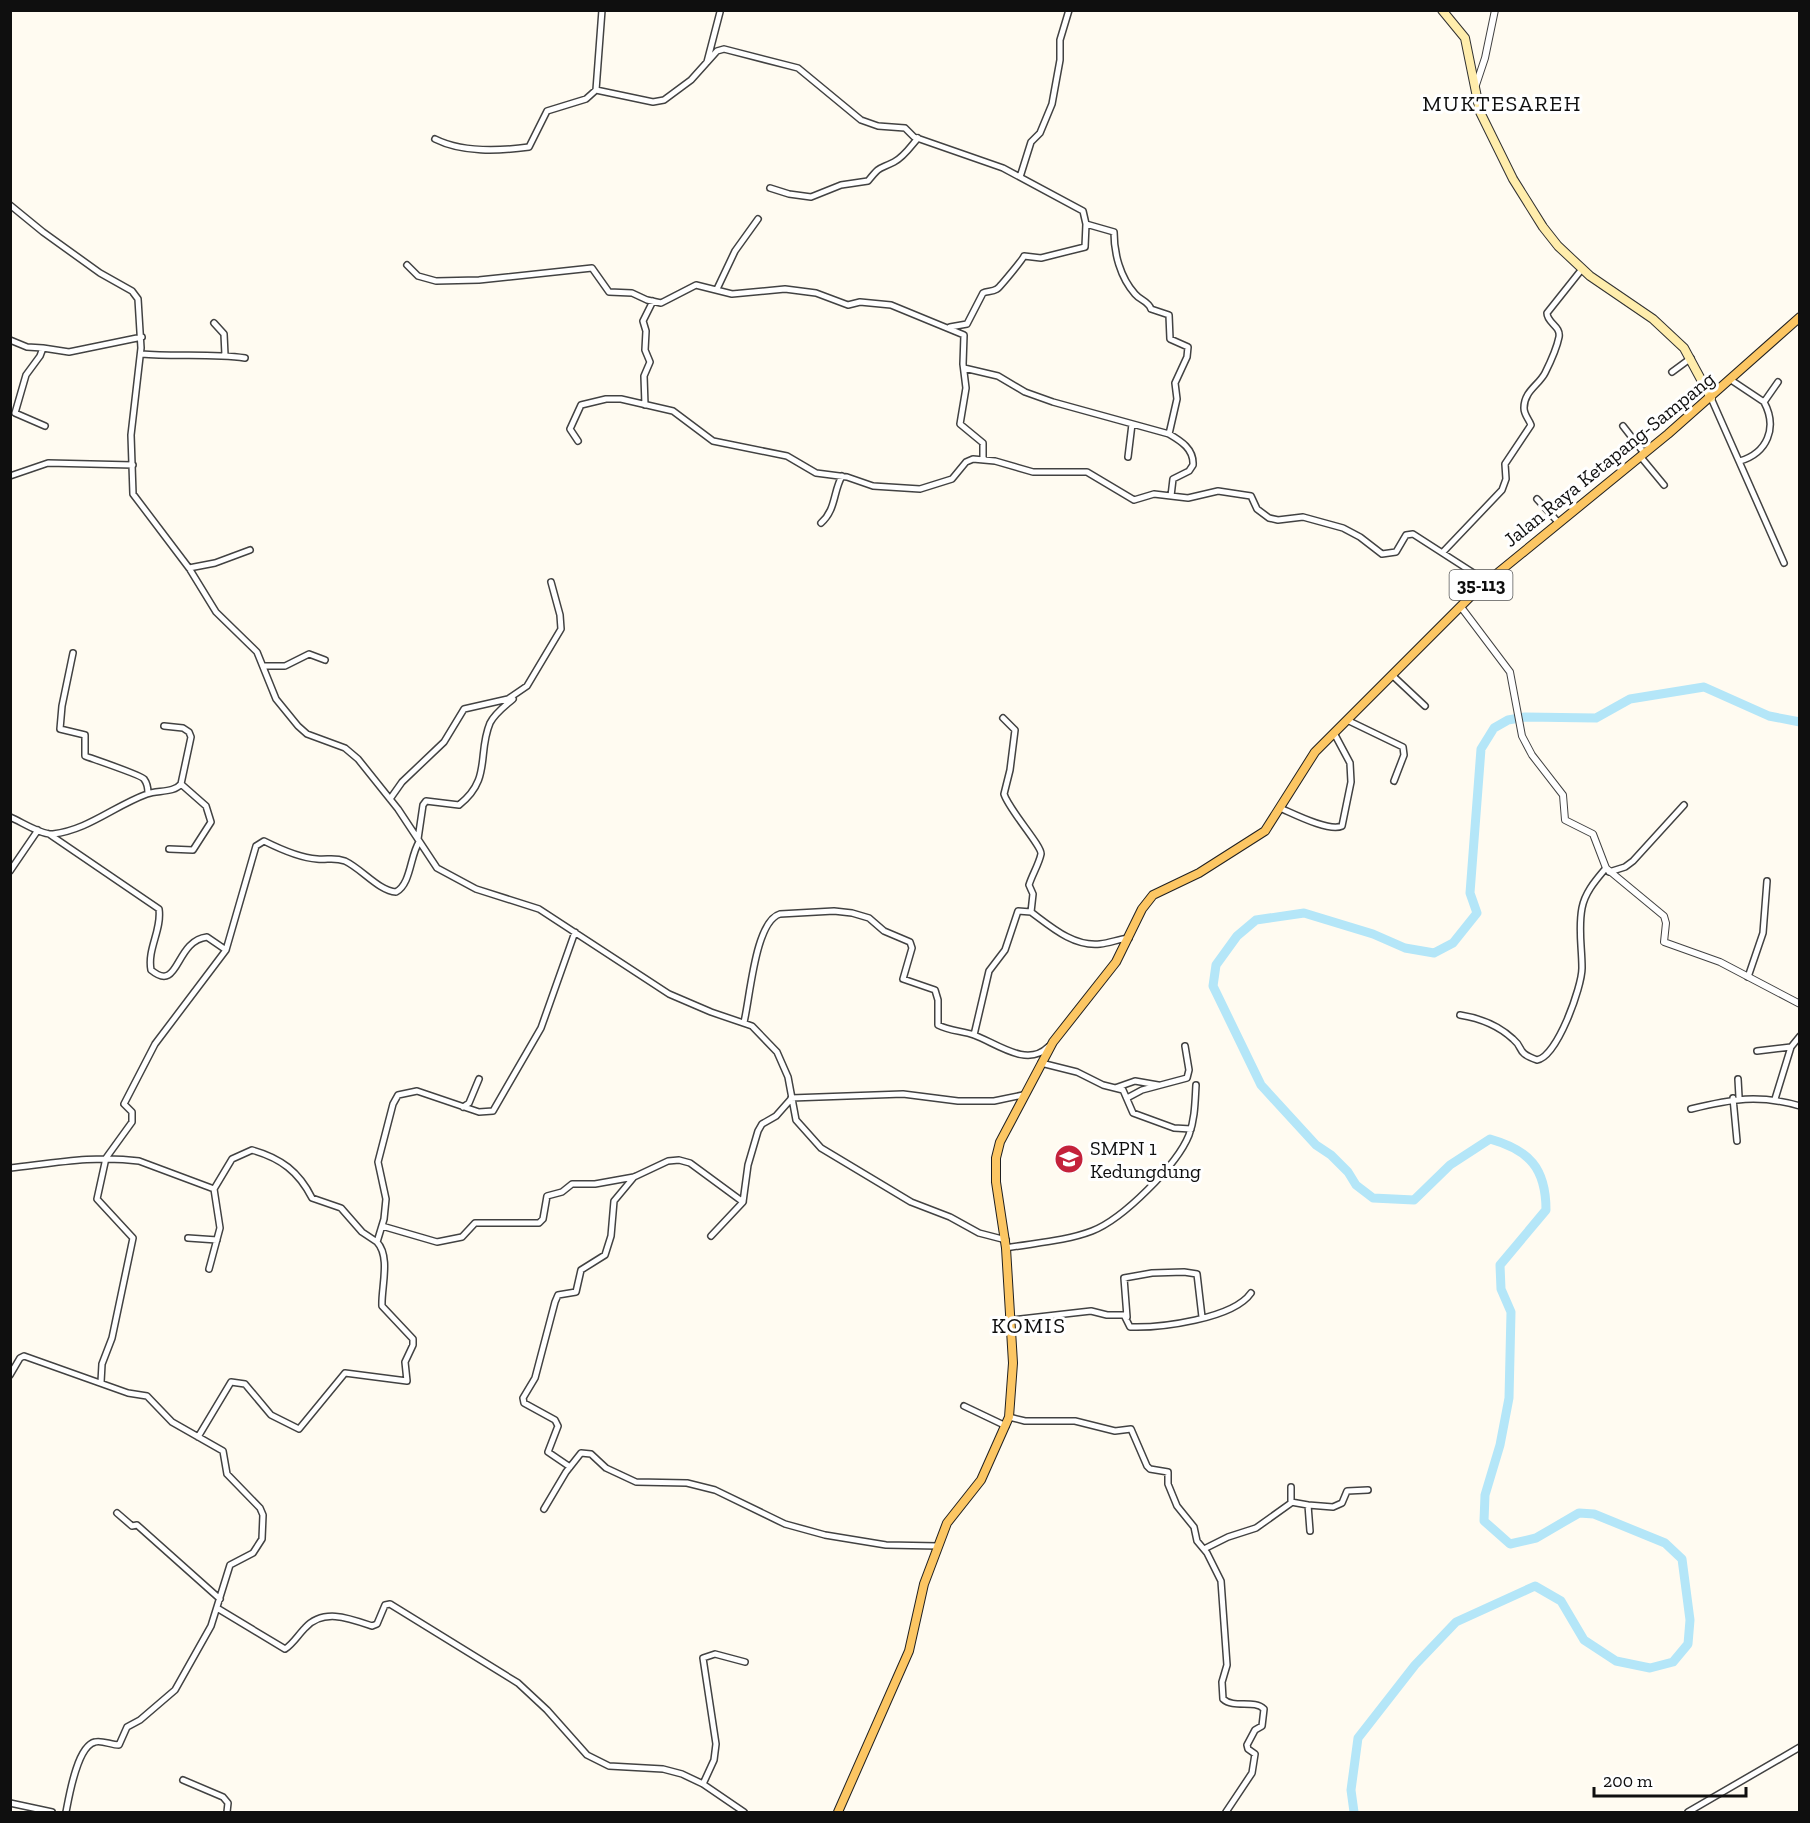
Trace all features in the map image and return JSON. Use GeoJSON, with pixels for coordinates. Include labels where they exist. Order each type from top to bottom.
{"type":"FeatureCollection","features":[{"type":"Feature","properties":{"kind":"main road"},"geometry":{"type":"LineString","coordinates":[[1442,10],[1465,38],[1480,112],[1512,179],[1548,234],[1582,269],[1609,291],[1659,324],[1690,358],[1711,398]]}},
{"type":"Feature","properties":{"kind":"main road","name":"Jalan Raya Ketapang-Sampang"},"geometry":{"type":"LineString","coordinates":[[838,1812],[909,1651],[924,1584],[947,1523],[981,1480],[1008,1422],[1013,1363],[1006,1244],[996,1182],[996,1158],[1000,1142],[1023,1095],[1053,1042],[1099,988],[1116,962],[1142,909],[1164,888],[1192,877],[1260,836],[1308,761],[1486,581],[1711,398],[1800,317]]}},
{"type":"Feature","properties":{"kind":"street"},"geometry":{"type":"LineString","coordinates":[[435,139],[456,148],[500,150],[529,147],[547,111],[586,99],[596,90],[603,10]]}},
{"type":"Feature","properties":{"kind":"street"},"geometry":{"type":"LineString","coordinates":[[1020,177],[1031,142],[1040,133],[1052,104],[1060,60],[1060,40],[1069,10]]}},
{"type":"Feature","properties":{"kind":"street"},"geometry":{"type":"LineString","coordinates":[[1476,85],[1485,58],[1495,10]]}},
{"type":"Feature","properties":{"kind":"street"},"geometry":{"type":"LineString","coordinates":[[706,63],[720,12]]}},
{"type":"Feature","properties":{"kind":"street"},"geometry":{"type":"LineString","coordinates":[[596,90],[657,102],[675,94],[717,51],[727,48],[798,68],[861,120],[878,126],[905,128],[918,138],[998,166],[1083,212],[1086,224],[1085,247],[1041,258],[1024,256],[1022,264],[1012,269],[997,289],[983,293],[967,324],[942,327]]}},
{"type":"Feature","properties":{"kind":"street"},"geometry":{"type":"LineString","coordinates":[[770,188],[811,197],[841,185],[868,181],[874,171],[882,165],[893,163],[918,138]]}},
{"type":"Feature","properties":{"kind":"street"},"geometry":{"type":"LineString","coordinates":[[10,205],[87,264],[135,293],[138,299],[142,337],[131,435],[133,465],[131,489],[135,499],[189,568],[216,612],[254,648],[265,666],[276,699],[298,726],[306,734],[330,741],[352,752],[390,799],[437,868],[454,878],[539,909],[669,994],[711,1012],[744,1022],[762,1034],[777,1052],[788,1077],[796,1120],[802,1129],[833,1157],[911,1202],[950,1216],[979,1233],[1006,1244],[1087,1233],[1106,1223],[1147,1190],[1180,1151],[1191,1129],[1196,1085]]}},
{"type":"Feature","properties":{"kind":"street"},"geometry":{"type":"LineString","coordinates":[[717,290],[735,251],[758,219]]}},
{"type":"Feature","properties":{"kind":"street"},"geometry":{"type":"LineString","coordinates":[[1086,224],[1114,232],[1114,252],[1132,291],[1149,303],[1152,310],[1169,315],[1170,339],[1188,347],[1187,357],[1175,384],[1177,397],[1169,434]]}},
{"type":"Feature","properties":{"kind":"street"},"geometry":{"type":"LineString","coordinates":[[407,265],[418,276],[436,281],[479,280],[592,268],[609,292],[632,293],[653,302],[668,301],[693,285],[732,294],[785,289],[816,293],[845,305],[860,302],[891,305],[964,334],[966,388],[960,424],[983,443],[983,460]]}},
{"type":"Feature","properties":{"kind":"street"},"geometry":{"type":"LineString","coordinates":[[1443,552],[1502,489],[1506,479],[1505,464],[1531,426],[1524,409],[1526,400],[1545,373],[1559,337],[1558,330],[1548,319],[1547,313],[1582,269]]}},
{"type":"Feature","properties":{"kind":"street"},"geometry":{"type":"LineString","coordinates":[[645,405],[644,376],[650,362],[645,350],[646,331],[643,321],[653,302]]}},
{"type":"Feature","properties":{"kind":"street"},"geometry":{"type":"LineString","coordinates":[[213,323],[224,334],[225,355]]}},
{"type":"Feature","properties":{"kind":"street"},"geometry":{"type":"LineString","coordinates":[[10,340],[27,347],[69,352],[142,337]]}},
{"type":"Feature","properties":{"kind":"street"},"geometry":{"type":"LineString","coordinates":[[42,348],[40,356],[27,372],[15,414],[45,426]]}},
{"type":"Feature","properties":{"kind":"street"},"geometry":{"type":"LineString","coordinates":[[141,354],[199,357],[225,355],[245,358]]}},
{"type":"Feature","properties":{"kind":"street"},"geometry":{"type":"LineString","coordinates":[[1672,372],[1690,358]]}},
{"type":"Feature","properties":{"kind":"street"},"geometry":{"type":"LineString","coordinates":[[964,368],[998,376],[1026,392],[1053,402],[1169,434],[1186,445],[1194,462],[1189,471],[1173,479],[1171,496]]}},
{"type":"Feature","properties":{"kind":"street"},"geometry":{"type":"LineString","coordinates":[[1731,380],[1764,402],[1770,424],[1768,439],[1755,455],[1740,461]]}},
{"type":"Feature","properties":{"kind":"street"},"geometry":{"type":"LineString","coordinates":[[1764,402],[1778,382]]}},
{"type":"Feature","properties":{"kind":"street"},"geometry":{"type":"LineString","coordinates":[[1711,398],[1784,563]]}},
{"type":"Feature","properties":{"kind":"street"},"geometry":{"type":"LineString","coordinates":[[578,441],[570,429],[582,404],[614,399],[674,411],[713,441],[787,456],[816,473],[842,476],[873,486],[917,489],[952,479],[969,460],[983,460],[1033,472],[1087,472],[1134,500],[1154,494],[1194,497],[1218,491],[1245,494],[1251,496],[1257,509],[1269,518],[1278,520],[1303,517],[1343,528],[1360,537],[1382,554],[1396,552],[1408,533],[1443,552],[1486,581]]}},
{"type":"Feature","properties":{"kind":"street"},"geometry":{"type":"LineString","coordinates":[[1128,457],[1132,424]]}},
{"type":"Feature","properties":{"kind":"street"},"geometry":{"type":"LineString","coordinates":[[1623,426],[1664,485]]}},
{"type":"Feature","properties":{"kind":"street"},"geometry":{"type":"LineString","coordinates":[[10,476],[48,463],[133,465]]}},
{"type":"Feature","properties":{"kind":"street"},"geometry":{"type":"LineString","coordinates":[[821,523],[832,510],[837,486],[842,476]]}},
{"type":"Feature","properties":{"kind":"street"},"geometry":{"type":"LineString","coordinates":[[1537,499],[1558,522]]}},
{"type":"Feature","properties":{"kind":"street"},"geometry":{"type":"LineString","coordinates":[[189,568],[215,563],[250,550]]}},
{"type":"Feature","properties":{"kind":"street"},"geometry":{"type":"LineString","coordinates":[[101,1382],[102,1364],[112,1338],[134,1238],[97,1199],[106,1158],[132,1122],[132,1112],[124,1104],[141,1066],[226,950],[260,841],[317,859],[339,859],[361,869],[375,883],[392,892],[399,891],[404,885],[419,841],[418,827],[426,801],[459,805],[477,785],[483,769],[490,723],[497,713],[527,686],[561,629],[560,615],[551,582]]}},
{"type":"Feature","properties":{"kind":"street"},"geometry":{"type":"LineString","coordinates":[[1461,608],[1507,667],[1522,736],[1532,755],[1563,795],[1565,820],[1593,834],[1607,870],[1664,916],[1666,926],[1662,938],[1667,944],[1714,960],[1800,1004]]}},
{"type":"Feature","properties":{"kind":"street"},"geometry":{"type":"LineString","coordinates":[[73,653],[62,706],[60,729],[85,735],[85,756],[103,760],[125,772],[140,776],[146,781],[148,793]]}},
{"type":"Feature","properties":{"kind":"street"},"geometry":{"type":"LineString","coordinates":[[265,666],[285,666],[309,654],[325,660]]}},
{"type":"Feature","properties":{"kind":"street"},"geometry":{"type":"LineString","coordinates":[[1392,675],[1425,706]]}},
{"type":"Feature","properties":{"kind":"street"},"geometry":{"type":"LineString","coordinates":[[390,799],[402,782],[444,742],[464,709],[518,695]]}},
{"type":"Feature","properties":{"kind":"street"},"geometry":{"type":"LineString","coordinates":[[1003,718],[1014,730],[1010,770],[1004,794],[1016,818],[1040,848],[1041,854],[1029,885],[1033,894],[1031,912]]}},
{"type":"Feature","properties":{"kind":"street"},"geometry":{"type":"LineString","coordinates":[[1347,720],[1404,748],[1404,755],[1394,781]]}},
{"type":"Feature","properties":{"kind":"street"},"geometry":{"type":"LineString","coordinates":[[49,834],[83,828],[114,808],[148,793],[178,788],[181,784],[189,732],[183,728],[164,726]]}},
{"type":"Feature","properties":{"kind":"street"},"geometry":{"type":"LineString","coordinates":[[1280,808],[1324,825],[1337,828],[1342,826],[1351,782],[1350,763],[1334,733]]}},
{"type":"Feature","properties":{"kind":"street"},"geometry":{"type":"LineString","coordinates":[[170,849],[193,850],[211,822],[206,806],[181,784]]}},
{"type":"Feature","properties":{"kind":"street"},"geometry":{"type":"LineString","coordinates":[[1460,1015],[1482,1020],[1497,1028],[1514,1040],[1521,1053],[1537,1060],[1545,1057],[1559,1039],[1581,974],[1579,931],[1585,897],[1607,870],[1625,867],[1633,861],[1684,805]]}},
{"type":"Feature","properties":{"kind":"street"},"geometry":{"type":"LineString","coordinates":[[10,817],[49,834],[159,909],[150,963],[151,970],[160,977],[171,975],[181,955],[197,940],[207,937],[226,950]]}},
{"type":"Feature","properties":{"kind":"street"},"geometry":{"type":"LineString","coordinates":[[10,871],[38,830]]}},
{"type":"Feature","properties":{"kind":"street"},"geometry":{"type":"LineString","coordinates":[[1748,977],[1763,933],[1767,881]]}},
{"type":"Feature","properties":{"kind":"street"},"geometry":{"type":"LineString","coordinates":[[744,1022],[750,999],[749,979],[759,946],[772,918],[780,914],[834,911],[868,918],[884,932],[910,942],[912,948],[903,975],[904,980],[935,990],[938,1000],[938,1025],[974,1035],[1023,1055],[1038,1054],[1053,1042]]}},
{"type":"Feature","properties":{"kind":"street"},"geometry":{"type":"LineString","coordinates":[[974,1035],[989,971],[1005,950],[1018,911],[1031,912],[1066,937],[1086,943],[1100,944],[1129,938]]}},
{"type":"Feature","properties":{"kind":"street"},"geometry":{"type":"LineString","coordinates":[[377,1242],[386,1199],[378,1162],[393,1104],[398,1095],[417,1091],[479,1112],[493,1111],[544,1021],[575,933]]}},
{"type":"Feature","properties":{"kind":"street"},"geometry":{"type":"LineString","coordinates":[[1775,1099],[1791,1047],[1800,1036]]}},
{"type":"Feature","properties":{"kind":"street"},"geometry":{"type":"LineString","coordinates":[[1127,1098],[1188,1076],[1185,1046]]}},
{"type":"Feature","properties":{"kind":"street"},"geometry":{"type":"LineString","coordinates":[[1757,1051],[1791,1047]]}},
{"type":"Feature","properties":{"kind":"street"},"geometry":{"type":"LineString","coordinates":[[1041,1063],[1077,1072],[1115,1089],[1123,1090],[1133,1113],[1174,1128],[1191,1129]]}},
{"type":"Feature","properties":{"kind":"street"},"geometry":{"type":"LineString","coordinates":[[462,1107],[469,1103],[479,1079]]}},
{"type":"Feature","properties":{"kind":"street"},"geometry":{"type":"LineString","coordinates":[[1737,1141],[1738,1079]]}},
{"type":"Feature","properties":{"kind":"street"},"geometry":{"type":"LineString","coordinates":[[1115,1089],[1135,1081],[1158,1085]]}},
{"type":"Feature","properties":{"kind":"street"},"geometry":{"type":"LineString","coordinates":[[711,1236],[743,1202],[748,1165],[762,1124],[776,1116],[791,1099],[903,1094],[958,1101],[994,1101],[1023,1095]]}},
{"type":"Feature","properties":{"kind":"street"},"geometry":{"type":"LineString","coordinates":[[1691,1110],[1736,1098],[1775,1099],[1800,1106]]}},
{"type":"Feature","properties":{"kind":"street"},"geometry":{"type":"LineString","coordinates":[[198,1437],[231,1382],[245,1384],[272,1415],[299,1430],[345,1373],[406,1381],[405,1362],[413,1345],[412,1338],[382,1306],[383,1262],[381,1248],[377,1242],[362,1232],[341,1208],[312,1198],[298,1174],[279,1160],[257,1151],[246,1150],[232,1159],[214,1189],[220,1225],[209,1269]]}},
{"type":"Feature","properties":{"kind":"street"},"geometry":{"type":"LineString","coordinates":[[10,1168],[74,1159],[106,1158],[139,1161],[214,1189]]}},
{"type":"Feature","properties":{"kind":"street"},"geometry":{"type":"LineString","coordinates":[[382,1226],[437,1242],[462,1237],[475,1223],[539,1223],[543,1219],[547,1196],[562,1192],[572,1184],[595,1184],[634,1177],[668,1161],[690,1163],[743,1202]]}},
{"type":"Feature","properties":{"kind":"street"},"geometry":{"type":"LineString","coordinates":[[570,1467],[548,1452],[558,1426],[555,1420],[524,1403],[523,1398],[535,1378],[558,1295],[576,1292],[581,1270],[605,1256],[611,1236],[614,1202],[634,1177]]}},
{"type":"Feature","properties":{"kind":"street"},"geometry":{"type":"LineString","coordinates":[[188,1238],[216,1240]]}},
{"type":"Feature","properties":{"kind":"street"},"geometry":{"type":"LineString","coordinates":[[1202,1317],[1197,1274],[1184,1272],[1125,1278],[1128,1325],[1132,1327],[1172,1324],[1202,1317],[1240,1305],[1251,1293]]}},
{"type":"Feature","properties":{"kind":"street"},"geometry":{"type":"LineString","coordinates":[[1011,1320],[1091,1311],[1127,1317]]}},
{"type":"Feature","properties":{"kind":"street"},"geometry":{"type":"LineString","coordinates":[[10,1376],[20,1358],[24,1356],[101,1382],[128,1394],[147,1396],[172,1422],[223,1451],[226,1474],[260,1508],[263,1515],[262,1539],[259,1546],[230,1565],[211,1626],[171,1695],[127,1727],[119,1745],[92,1743],[85,1750],[76,1766],[66,1812]]}},
{"type":"Feature","properties":{"kind":"street"},"geometry":{"type":"LineString","coordinates":[[964,1406],[1008,1422],[1075,1421],[1115,1431],[1131,1429],[1150,1470],[1168,1472],[1168,1484],[1177,1507],[1194,1526],[1197,1541],[1221,1581],[1227,1665],[1222,1682],[1223,1699],[1227,1703],[1259,1705],[1264,1709],[1263,1724],[1254,1730],[1246,1745],[1255,1754],[1252,1773],[1226,1812]]}},
{"type":"Feature","properties":{"kind":"street"},"geometry":{"type":"LineString","coordinates":[[544,1509],[581,1452],[587,1453],[606,1468],[636,1482],[687,1484],[716,1490],[785,1524],[825,1535],[886,1545],[940,1546]]}},
{"type":"Feature","properties":{"kind":"street"},"geometry":{"type":"LineString","coordinates":[[1291,1487],[1292,1502]]}},
{"type":"Feature","properties":{"kind":"street"},"geometry":{"type":"LineString","coordinates":[[1204,1550],[1228,1537],[1256,1528],[1292,1502],[1333,1507],[1342,1503],[1347,1491],[1368,1490]]}},
{"type":"Feature","properties":{"kind":"street"},"geometry":{"type":"LineString","coordinates":[[1308,1505],[1310,1531]]}},
{"type":"Feature","properties":{"kind":"street"},"geometry":{"type":"LineString","coordinates":[[117,1513],[132,1526],[137,1525],[220,1599]]}},
{"type":"Feature","properties":{"kind":"street"},"geometry":{"type":"LineString","coordinates":[[217,1608],[285,1649],[311,1622],[319,1617],[334,1615],[372,1626],[377,1624],[385,1605],[390,1604],[518,1683],[547,1710],[586,1755],[609,1766],[663,1769],[682,1774],[703,1784],[744,1812]]}},
{"type":"Feature","properties":{"kind":"street"},"geometry":{"type":"LineString","coordinates":[[703,1784],[714,1760],[716,1744],[701,1662],[707,1655],[715,1654],[745,1662]]}},
{"type":"Feature","properties":{"kind":"street"},"geometry":{"type":"LineString","coordinates":[[1688,1812],[1800,1747]]}},
{"type":"Feature","properties":{"kind":"street"},"geometry":{"type":"LineString","coordinates":[[183,1780],[223,1797],[228,1803],[227,1812]]}},
{"type":"Feature","properties":{"kind":"street"},"geometry":{"type":"LineString","coordinates":[[10,1803],[52,1812]]}},
{"type":"Feature","properties":{"kind":"waterway"},"geometry":{"type":"LineString","coordinates":[[1354,1812],[1351,1790],[1358,1738],[1415,1665],[1456,1622],[1535,1586],[1561,1601],[1584,1640],[1616,1661],[1650,1668],[1673,1662],[1688,1644],[1690,1620],[1682,1559],[1665,1543],[1594,1514],[1579,1513],[1536,1538],[1510,1544],[1484,1521],[1485,1495],[1500,1445],[1509,1398],[1511,1312],[1501,1289],[1500,1265],[1546,1210],[1543,1183],[1539,1172],[1525,1155],[1504,1143],[1490,1139],[1450,1165],[1414,1200],[1373,1198],[1356,1185],[1348,1172],[1331,1155],[1316,1145],[1261,1085],[1213,986],[1216,965],[1237,936],[1256,920],[1304,913],[1373,934],[1405,948],[1434,953],[1453,943],[1477,913],[1470,893],[1481,749],[1494,728],[1508,720],[1525,717],[1596,718],[1630,699],[1704,687],[1769,716],[1800,722]]}},
{"type":"Feature","properties":{"kind":"place","name":"SMPN 1 Kedungdung"},"geometry":{"type":"Point","coordinates":[1069,1159]}},
{"type":"Feature","properties":{"kind":"district","name":"MUKTESAREH"},"geometry":{"type":"Point","coordinates":[1502,103]}},
{"type":"Feature","properties":{"kind":"district","name":"KOMIS"},"geometry":{"type":"Point","coordinates":[1029,1325]}}]}
